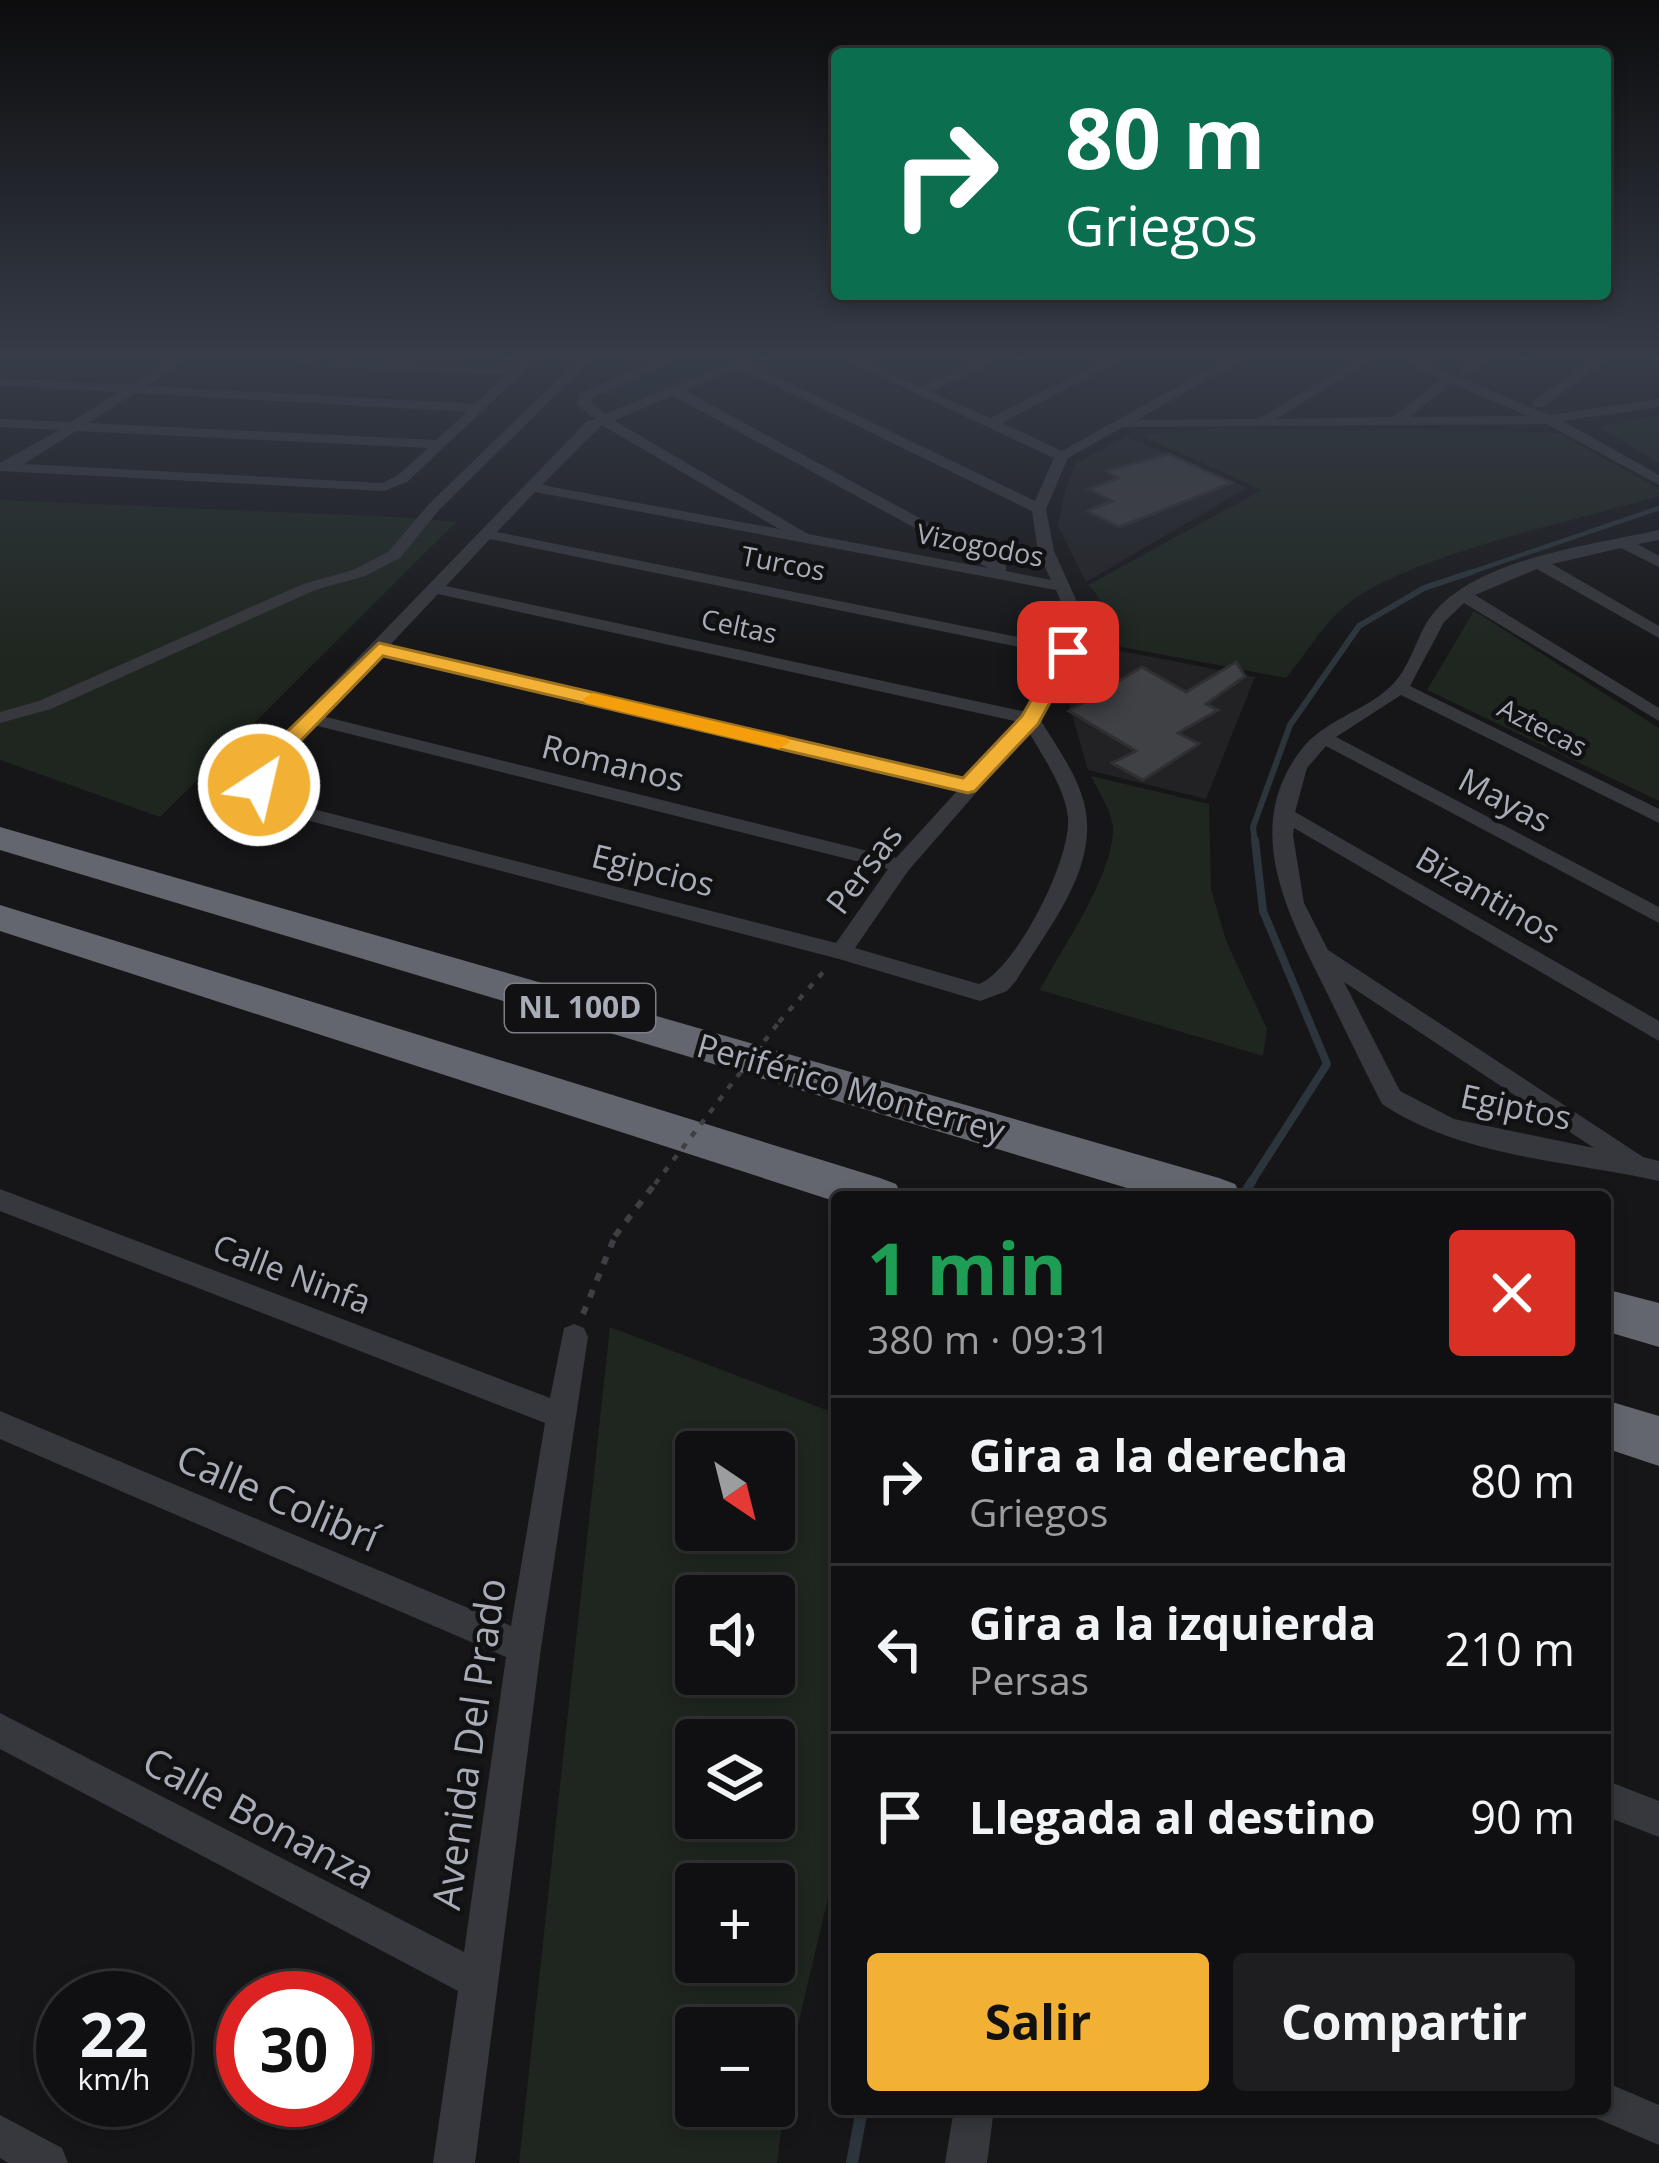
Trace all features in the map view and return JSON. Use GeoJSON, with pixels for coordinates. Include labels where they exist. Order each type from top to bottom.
{"type":"FeatureCollection","features":[{"type":"Feature","properties":{"kind":"highway","name":"Periférico Monterrey"},"geometry":{"type":"LineString","coordinates":[[0,838],[1198,1191]]}},
{"type":"Feature","properties":{"kind":"highway","name":"NL 100D"},"geometry":{"type":"LineString","coordinates":[[0,918],[861,1191]]}},
{"type":"Feature","properties":{"kind":"highway"},"geometry":{"type":"LineString","coordinates":[[1611,1312],[1659,1325]]}},
{"type":"Feature","properties":{"kind":"highway"},"geometry":{"type":"LineString","coordinates":[[1611,1426],[1659,1441]]}},
{"type":"Feature","properties":{"kind":"street"},"geometry":{"type":"LineString","coordinates":[[4,467],[384,487],[402,479],[419,462]]}},
{"type":"Feature","properties":{"kind":"street"},"geometry":{"type":"LineString","coordinates":[[0,718],[45,705],[309,587],[359,573],[394,555],[481,462]]}},
{"type":"Feature","properties":{"kind":"street"},"geometry":{"type":"LineString","coordinates":[[311,719],[555,462]]}},
{"type":"Feature","properties":{"kind":"street"},"geometry":{"type":"LineString","coordinates":[[675,462],[802,536]]}},
{"type":"Feature","properties":{"kind":"street"},"geometry":{"type":"LineString","coordinates":[[804,462],[1013,577]]}},
{"type":"Feature","properties":{"kind":"street"},"geometry":{"type":"LineString","coordinates":[[945,462],[1040,509]]}},
{"type":"Feature","properties":{"kind":"street"},"geometry":{"type":"LineString","coordinates":[[1060,462],[1040,509],[1046,550],[1075,615],[1068,652]]}},
{"type":"Feature","properties":{"kind":"street"},"geometry":{"type":"LineString","coordinates":[[1629,462],[1659,481]]}},
{"type":"Feature","properties":{"kind":"street","name":"Vizogodos"},"geometry":{"type":"LineString","coordinates":[[532,487],[1064,586]]}},
{"type":"Feature","properties":{"kind":"street","name":"Turcos"},"geometry":{"type":"LineString","coordinates":[[486,534],[1068,652]]}},
{"type":"Feature","properties":{"kind":"street"},"geometry":{"type":"LineString","coordinates":[[1284,814],[1300,764],[1324,737],[1400,688],[1446,608],[1463,596],[1540,564],[1659,535]]}},
{"type":"Feature","properties":{"kind":"street"},"geometry":{"type":"LineString","coordinates":[[1624,543],[1659,562]]}},
{"type":"Feature","properties":{"kind":"street"},"geometry":{"type":"LineString","coordinates":[[1540,564],[1659,633]]}},
{"type":"Feature","properties":{"kind":"street","name":"Celtas"},"geometry":{"type":"LineString","coordinates":[[435,588],[1031,719]]}},
{"type":"Feature","properties":{"kind":"street"},"geometry":{"type":"LineString","coordinates":[[1463,596],[1659,716]]}},
{"type":"Feature","properties":{"kind":"street"},"geometry":{"type":"LineString","coordinates":[[379,649],[968,786]]}},
{"type":"Feature","properties":{"kind":"street","name":"Persas"},"geometry":{"type":"LineString","coordinates":[[841,952],[901,866],[1031,719],[1068,652]]}},
{"type":"Feature","properties":{"kind":"street","name":"Aztecas"},"geometry":{"type":"LineString","coordinates":[[1400,688],[1659,817]]}},
{"type":"Feature","properties":{"kind":"street","name":"Egipcios"},"geometry":{"type":"LineString","coordinates":[[311,719],[260,775],[262,793],[275,805],[841,952],[966,993],[990,990],[1008,975],[1072,866],[1079,845],[1073,795],[1031,719]]}},
{"type":"Feature","properties":{"kind":"street","name":"Romanos"},"geometry":{"type":"LineString","coordinates":[[311,719],[901,866]]}},
{"type":"Feature","properties":{"kind":"street","name":"Mayas"},"geometry":{"type":"LineString","coordinates":[[1324,737],[1659,916]]}},
{"type":"Feature","properties":{"kind":"street","name":"Egiptos"},"geometry":{"type":"LineString","coordinates":[[1284,814],[1284,874],[1317,954],[1391,1096],[1437,1124],[1652,1169]]}},
{"type":"Feature","properties":{"kind":"street","name":"Bizantinos"},"geometry":{"type":"LineString","coordinates":[[1284,814],[1659,1032]]}},
{"type":"Feature","properties":{"kind":"street"},"geometry":{"type":"LineString","coordinates":[[1317,954],[1652,1169]]}},
{"type":"Feature","properties":{"kind":"street","name":"Calle Ninfa"},"geometry":{"type":"LineString","coordinates":[[0,1200],[559,1415]]}},
{"type":"Feature","properties":{"kind":"street","name":"Avenida Del Prado"},"geometry":{"type":"LineString","coordinates":[[454,2163],[524,1648],[574,1337]]}},
{"type":"Feature","properties":{"kind":"street","name":"Calle Colibrí"},"geometry":{"type":"LineString","coordinates":[[0,1425],[524,1648]]}},
{"type":"Feature","properties":{"kind":"street","name":"Calle Bonanza"},"geometry":{"type":"LineString","coordinates":[[0,1730],[479,1981]]}},
{"type":"Feature","properties":{"kind":"street"},"geometry":{"type":"LineString","coordinates":[[1611,1800],[1659,1819]]}},
{"type":"Feature","properties":{"kind":"street"},"geometry":{"type":"LineString","coordinates":[[1611,2105],[1659,2125]]}},
{"type":"Feature","properties":{"kind":"street"},"geometry":{"type":"LineString","coordinates":[[966,2163],[973,2115]]}},
{"type":"Feature","properties":{"kind":"street"},"geometry":{"type":"LineString","coordinates":[[0,2135],[47,2163]]}},
{"type":"Feature","properties":{"kind":"path"},"geometry":{"type":"LineString","coordinates":[[574,1337],[615,1236],[778,1022],[841,952]]}},
{"type":"Feature","properties":{"kind":"shaded area"},"geometry":{"type":"Polygon","coordinates":[[[1186,462],[1247,488],[1086,582],[1058,526],[1076,463],[1186,462]]]}},
{"type":"Feature","properties":{"kind":"shaded area"},"geometry":{"type":"Polygon","coordinates":[[[1200,462],[1611,462],[1659,489],[1659,496],[1449,556],[1372,588],[1337,614],[1286,678],[1101,643],[1105,612],[1088,585],[1262,490],[1200,462]]]}},
{"type":"Feature","properties":{"kind":"shaded area"},"geometry":{"type":"Polygon","coordinates":[[[0,500],[456,522],[160,817],[0,760],[0,500]]]}},
{"type":"Feature","properties":{"kind":"shaded area"},"geometry":{"type":"Polygon","coordinates":[[[1474,611],[1659,728],[1659,801],[1427,690],[1474,611]]]}},
{"type":"Feature","properties":{"kind":"shaded area"},"geometry":{"type":"Polygon","coordinates":[[[1121,651],[1255,677],[1206,799],[1088,770],[1069,705],[1121,651]]]}},
{"type":"Feature","properties":{"kind":"shaded area"},"geometry":{"type":"Polygon","coordinates":[[[1091,776],[1209,804],[1211,889],[1226,941],[1267,1029],[1263,1056],[1040,990],[1096,889],[1111,847],[1112,822],[1091,776]]]}},
{"type":"Feature","properties":{"kind":"shaded area"},"geometry":{"type":"Polygon","coordinates":[[[610,1327],[831,1412],[831,1885],[795,2038],[795,2007],[675,2007],[675,2127],[782,2127],[777,2163],[519,2163],[610,1327]]]}},
{"type":"Feature","properties":{"kind":"building"},"geometry":{"type":"Polygon","coordinates":[[[1140,462],[1186,462],[1232,483],[1119,527],[1087,511],[1112,501],[1089,489],[1118,478],[1106,471],[1140,462]]]}},
{"type":"Feature","properties":{"kind":"building"},"geometry":{"type":"Polygon","coordinates":[[[1236,662],[1245,676],[1206,704],[1218,710],[1178,733],[1199,744],[1143,780],[1112,763],[1136,751],[1069,711],[1142,667],[1186,692],[1236,662]]]}},
{"type":"Feature","properties":{"kind":"waterway"},"geometry":{"type":"LineString","coordinates":[[1463,575],[1659,508]]}},
{"type":"Feature","properties":{"kind":"waterway"},"geometry":{"type":"LineString","coordinates":[[1463,575],[1472,572]]}},
{"type":"Feature","properties":{"kind":"waterway"},"geometry":{"type":"LineString","coordinates":[[1255,843],[1253,827],[1290,725],[1359,626],[1424,588],[1463,575]]}},
{"type":"Feature","properties":{"kind":"waterway"},"geometry":{"type":"LineString","coordinates":[[1250,1184],[1327,1064],[1263,911],[1255,840]]}},
{"type":"Feature","properties":{"kind":"waterway"},"geometry":{"type":"LineString","coordinates":[[1246,1191],[1252,1181]]}},
{"type":"Feature","properties":{"kind":"waterway"},"geometry":{"type":"LineString","coordinates":[[852,2163],[861,2115]]}},
{"type":"Feature","properties":{"kind":"slow traffic"},"geometry":{"type":"LineString","coordinates":[[593,699],[779,742]]}},
{"type":"Feature","properties":{"kind":"route"},"geometry":{"type":"LineString","coordinates":[[259,785],[268,762],[379,649],[968,786],[1031,719],[1068,652]]}}]}
